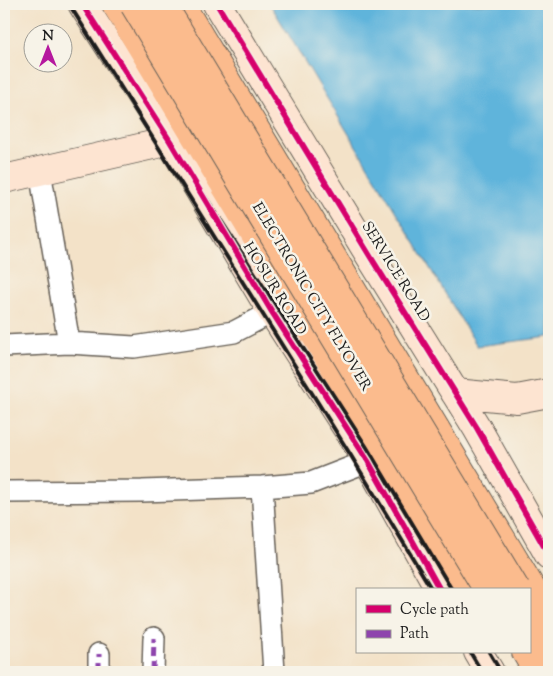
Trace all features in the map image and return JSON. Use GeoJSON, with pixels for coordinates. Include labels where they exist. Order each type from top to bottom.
{"type":"FeatureCollection","features":[{"type":"Feature","properties":{"kind":"highway","name":"HOSUR ROAD"},"geometry":{"type":"LineString","coordinates":[[116,4],[373,450],[468,588]]}},
{"type":"Feature","properties":{"kind":"highway","name":"ELECTRONIC CITY FLYOVER"},"geometry":{"type":"LineString","coordinates":[[134,4],[487,588]]}},
{"type":"Feature","properties":{"kind":"highway","name":"ELECTRONIC CITY FLYOVER"},"geometry":{"type":"LineString","coordinates":[[162,4],[515,588]]}},
{"type":"Feature","properties":{"kind":"highway"},"geometry":{"type":"LineString","coordinates":[[180,4],[549,618]]}},
{"type":"Feature","properties":{"kind":"highway"},"geometry":{"type":"LineString","coordinates":[[373,450],[425,411]]}},
{"type":"Feature","properties":{"kind":"highway"},"geometry":{"type":"LineString","coordinates":[[530,614],[549,645]]}},
{"type":"Feature","properties":{"kind":"highway"},"geometry":{"type":"LineString","coordinates":[[507,654],[518,672]]}},
{"type":"Feature","properties":{"kind":"highway"},"geometry":{"type":"LineString","coordinates":[[527,654],[538,672]]}},
{"type":"Feature","properties":{"kind":"street","name":"HOSUR ROAD"},"geometry":{"type":"LineString","coordinates":[[82,4],[170,141],[272,312],[373,450],[439,588]]}},
{"type":"Feature","properties":{"kind":"street","name":"SERVICE ROAD"},"geometry":{"type":"LineString","coordinates":[[218,4],[365,248],[477,428],[549,555]]}},
{"type":"Feature","properties":{"kind":"street"},"geometry":{"type":"LineString","coordinates":[[4,179],[170,141]]}},
{"type":"Feature","properties":{"kind":"street"},"geometry":{"type":"LineString","coordinates":[[40,171],[69,343]]}},
{"type":"Feature","properties":{"kind":"street"},"geometry":{"type":"LineString","coordinates":[[4,346],[69,343],[134,347],[234,332],[272,312]]}},
{"type":"Feature","properties":{"kind":"street"},"geometry":{"type":"LineString","coordinates":[[455,393],[517,399],[549,393]]}},
{"type":"Feature","properties":{"kind":"street"},"geometry":{"type":"LineString","coordinates":[[477,428],[517,399]]}},
{"type":"Feature","properties":{"kind":"street"},"geometry":{"type":"LineString","coordinates":[[4,492],[142,491],[262,487],[311,483],[373,450]]}},
{"type":"Feature","properties":{"kind":"street"},"geometry":{"type":"LineString","coordinates":[[262,487],[274,672]]}},
{"type":"Feature","properties":{"kind":"street"},"geometry":{"type":"LineString","coordinates":[[153,672],[154,638]]}},
{"type":"Feature","properties":{"kind":"street"},"geometry":{"type":"LineString","coordinates":[[479,654],[490,672]]}},
{"type":"Feature","properties":{"kind":"water"},"geometry":{"type":"Polygon","coordinates":[[[270,4],[549,4],[549,337],[477,346],[270,4]]]}},
{"type":"Feature","properties":{"kind":"railway"},"geometry":{"type":"LineString","coordinates":[[69,4],[350,454],[431,588]]}},
{"type":"Feature","properties":{"kind":"railway"},"geometry":{"type":"LineString","coordinates":[[82,4],[366,446],[451,588]]}},
{"type":"Feature","properties":{"kind":"railway"},"geometry":{"type":"LineString","coordinates":[[471,654],[482,672]]}},
{"type":"Feature","properties":{"kind":"railway"},"geometry":{"type":"LineString","coordinates":[[490,654],[501,672]]}},
{"type":"Feature","properties":{"kind":"marked path"},"geometry":{"type":"LineString","coordinates":[[153,672],[154,638]]}},
{"type":"Feature","properties":{"kind":"marked path"},"geometry":{"type":"LineString","coordinates":[[99,654],[99,672]]}},
{"type":"Feature","properties":{"kind":"cycle path"},"geometry":{"type":"LineString","coordinates":[[82,4],[170,141],[272,312],[368,461],[439,588]]}},
{"type":"Feature","properties":{"kind":"cycle path"},"geometry":{"type":"LineString","coordinates":[[217,4],[477,428],[549,555]]}}]}
